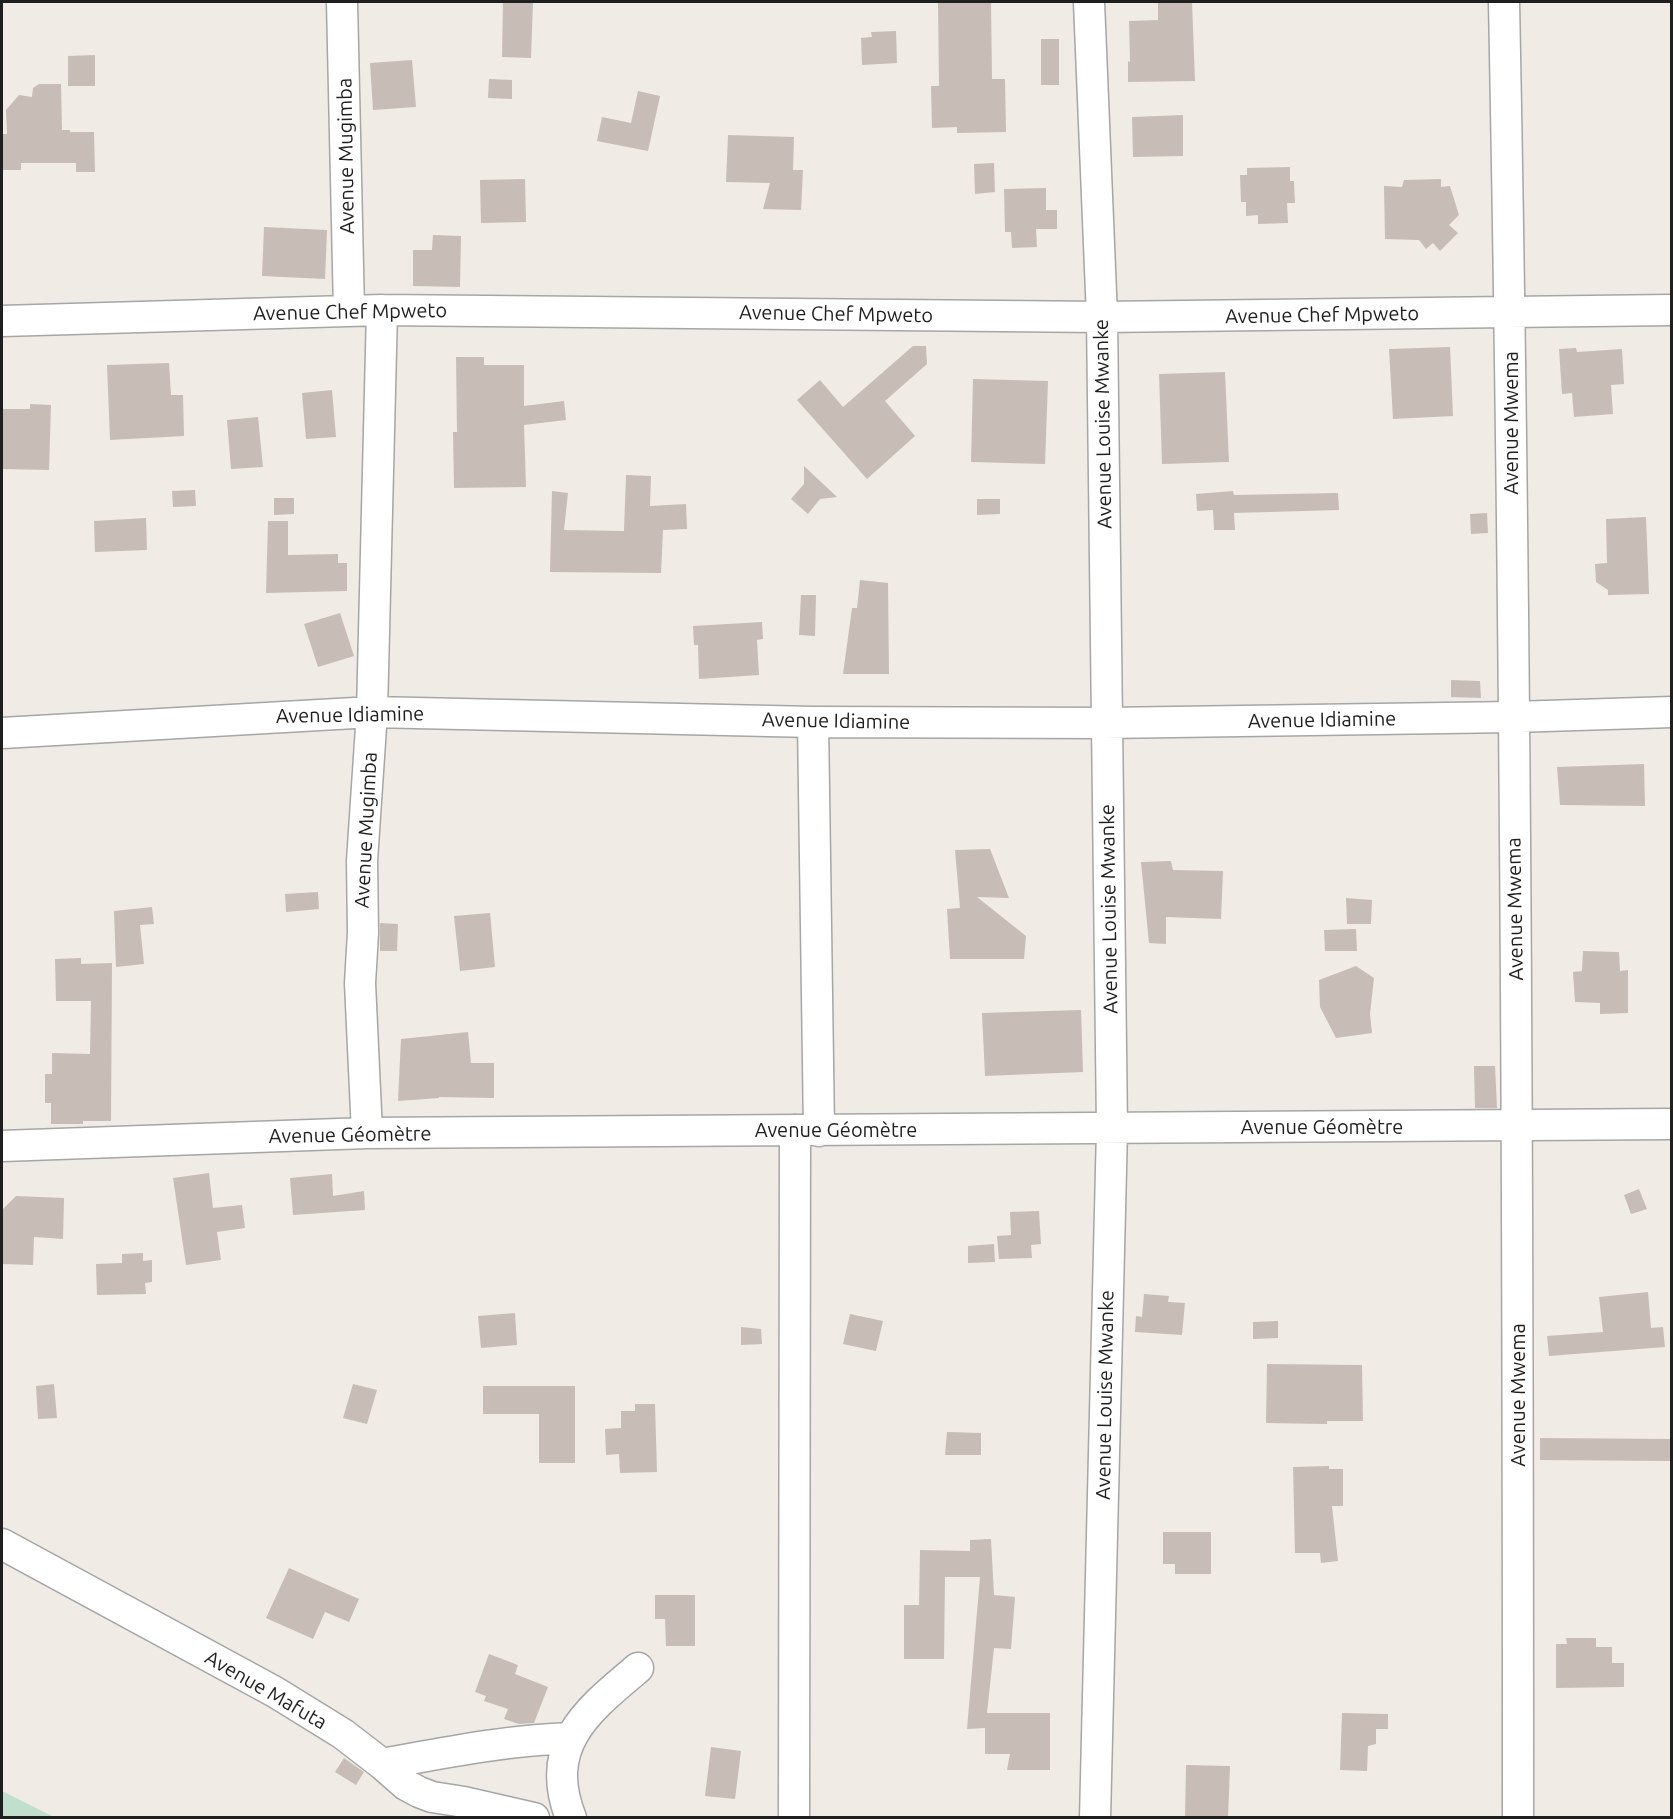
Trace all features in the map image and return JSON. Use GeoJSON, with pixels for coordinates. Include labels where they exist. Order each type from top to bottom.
{"type":"FeatureCollection","features":[{"type":"Feature","properties":{"kind":"street","name":"Avenue Mugimba"},"geometry":{"type":"LineString","coordinates":[[342,2],[349,311]]}},
{"type":"Feature","properties":{"kind":"street","name":"Avenue Louise Mwanke"},"geometry":{"type":"LineString","coordinates":[[1089,2],[1102,317],[1112,1129],[1095,1818]]}},
{"type":"Feature","properties":{"kind":"street","name":"Avenue Mwema"},"geometry":{"type":"LineString","coordinates":[[1504,2],[1510,312],[1518,1125],[1518,1818]]}},
{"type":"Feature","properties":{"kind":"street","name":"Avenue Mugimba"},"geometry":{"type":"LineString","coordinates":[[367,1133],[360,983],[363,933],[362,861],[372,712],[382,310]]}},
{"type":"Feature","properties":{"kind":"street","name":"Avenue Chef Mpweto"},"geometry":{"type":"LineString","coordinates":[[2,321],[382,310],[1102,317],[1671,310]]}},
{"type":"Feature","properties":{"kind":"street","name":"Avenue Idiamine"},"geometry":{"type":"LineString","coordinates":[[2,733],[372,712],[813,722],[1106,723],[1513,717],[1671,712]]}},
{"type":"Feature","properties":{"kind":"street"},"geometry":{"type":"LineString","coordinates":[[794,1818],[813,722]]}},
{"type":"Feature","properties":{"kind":"street","name":"Avenue Géomètre"},"geometry":{"type":"LineString","coordinates":[[2,1146],[367,1133],[1671,1124]]}},
{"type":"Feature","properties":{"kind":"street","name":"Avenue Mafuta"},"geometry":{"type":"LineString","coordinates":[[2,1544],[275,1692],[343,1734],[406,1785],[426,1794],[534,1818]]}},
{"type":"Feature","properties":{"kind":"street"},"geometry":{"type":"LineString","coordinates":[[570,1818],[561,1783],[562,1760],[571,1738],[582,1720],[605,1696],[638,1668]]}},
{"type":"Feature","properties":{"kind":"street"},"geometry":{"type":"LineString","coordinates":[[382,1764],[466,1749],[553,1738],[571,1738]]}},
{"type":"Feature","properties":{"kind":"green space"},"geometry":{"type":"Polygon","coordinates":[[[2,1791],[54,1817],[2,1817],[2,1791]]]}},
{"type":"Feature","properties":{"kind":"building"},"geometry":{"type":"Polygon","coordinates":[[[503,2],[533,2],[531,58],[502,57],[503,2]]]}},
{"type":"Feature","properties":{"kind":"building"},"geometry":{"type":"Polygon","coordinates":[[[938,2],[991,2],[992,79],[1005,79],[1006,132],[957,133],[957,127],[932,128],[931,86],[939,86],[938,2]]]}},
{"type":"Feature","properties":{"kind":"building"},"geometry":{"type":"Polygon","coordinates":[[[1158,2],[1192,2],[1195,81],[1128,82],[1129,21],[1158,20],[1158,2]]]}},
{"type":"Feature","properties":{"kind":"building"},"geometry":{"type":"Polygon","coordinates":[[[896,31],[897,63],[862,65],[861,38],[872,37],[871,32],[896,31]]]}},
{"type":"Feature","properties":{"kind":"building"},"geometry":{"type":"Polygon","coordinates":[[[1041,39],[1059,39],[1059,85],[1041,85],[1041,39]]]}},
{"type":"Feature","properties":{"kind":"building"},"geometry":{"type":"Polygon","coordinates":[[[95,55],[95,86],[68,86],[68,56],[95,55]]]}},
{"type":"Feature","properties":{"kind":"building"},"geometry":{"type":"Polygon","coordinates":[[[412,60],[416,107],[373,110],[370,63],[412,60]]]}},
{"type":"Feature","properties":{"kind":"building"},"geometry":{"type":"Polygon","coordinates":[[[489,79],[512,80],[512,99],[488,98],[489,79]]]}},
{"type":"Feature","properties":{"kind":"building"},"geometry":{"type":"Polygon","coordinates":[[[39,84],[61,84],[62,130],[94,132],[95,172],[76,172],[76,163],[21,163],[21,170],[2,170],[2,134],[7,134],[6,110],[19,95],[32,97],[33,88],[39,84]]]}},
{"type":"Feature","properties":{"kind":"building"},"geometry":{"type":"Polygon","coordinates":[[[638,91],[660,96],[648,151],[597,141],[602,117],[631,123],[638,91]]]}},
{"type":"Feature","properties":{"kind":"building"},"geometry":{"type":"Polygon","coordinates":[[[1183,115],[1183,156],[1133,157],[1132,117],[1183,115]]]}},
{"type":"Feature","properties":{"kind":"building"},"geometry":{"type":"Polygon","coordinates":[[[728,135],[794,137],[793,170],[803,170],[801,210],[763,209],[770,183],[726,182],[728,135]]]}},
{"type":"Feature","properties":{"kind":"building"},"geometry":{"type":"Polygon","coordinates":[[[994,163],[995,192],[975,194],[974,164],[994,163]]]}},
{"type":"Feature","properties":{"kind":"building"},"geometry":{"type":"Polygon","coordinates":[[[1290,167],[1290,181],[1294,181],[1295,203],[1287,203],[1288,223],[1258,224],[1258,215],[1246,216],[1246,202],[1241,202],[1240,175],[1247,175],[1247,168],[1290,167]]]}},
{"type":"Feature","properties":{"kind":"building"},"geometry":{"type":"Polygon","coordinates":[[[525,179],[526,222],[481,223],[480,180],[525,179]]]}},
{"type":"Feature","properties":{"kind":"building"},"geometry":{"type":"Polygon","coordinates":[[[1441,179],[1441,187],[1450,186],[1459,215],[1449,225],[1458,233],[1440,251],[1433,243],[1426,249],[1419,240],[1385,239],[1384,186],[1402,187],[1404,180],[1441,179]]]}},
{"type":"Feature","properties":{"kind":"building"},"geometry":{"type":"Polygon","coordinates":[[[1046,188],[1046,210],[1057,210],[1057,229],[1036,229],[1037,247],[1012,248],[1011,232],[1005,232],[1004,189],[1046,188]]]}},
{"type":"Feature","properties":{"kind":"building"},"geometry":{"type":"Polygon","coordinates":[[[264,227],[327,230],[325,279],[262,276],[264,227]]]}},
{"type":"Feature","properties":{"kind":"building"},"geometry":{"type":"Polygon","coordinates":[[[433,235],[461,236],[460,287],[413,286],[413,250],[432,250],[433,235]]]}},
{"type":"Feature","properties":{"kind":"building"},"geometry":{"type":"Polygon","coordinates":[[[913,346],[926,346],[927,364],[885,401],[915,436],[867,479],[797,400],[820,380],[843,407],[913,346]]]}},
{"type":"Feature","properties":{"kind":"building"},"geometry":{"type":"Polygon","coordinates":[[[1450,347],[1453,416],[1393,419],[1389,349],[1450,347]]]}},
{"type":"Feature","properties":{"kind":"building"},"geometry":{"type":"Polygon","coordinates":[[[1576,348],[1577,352],[1622,349],[1624,384],[1611,385],[1613,414],[1574,417],[1572,393],[1562,394],[1559,349],[1576,348]]]}},
{"type":"Feature","properties":{"kind":"building"},"geometry":{"type":"Polygon","coordinates":[[[456,357],[484,357],[484,365],[524,365],[524,406],[564,401],[566,420],[524,425],[526,487],[454,488],[453,432],[457,432],[456,357]]]}},
{"type":"Feature","properties":{"kind":"building"},"geometry":{"type":"Polygon","coordinates":[[[169,363],[171,395],[183,395],[184,436],[110,440],[107,365],[169,363]]]}},
{"type":"Feature","properties":{"kind":"building"},"geometry":{"type":"Polygon","coordinates":[[[1225,372],[1229,462],[1162,464],[1159,374],[1225,372]]]}},
{"type":"Feature","properties":{"kind":"building"},"geometry":{"type":"Polygon","coordinates":[[[973,379],[1048,381],[1045,464],[971,462],[973,379]]]}},
{"type":"Feature","properties":{"kind":"building"},"geometry":{"type":"Polygon","coordinates":[[[332,390],[336,437],[306,439],[302,393],[332,390]]]}},
{"type":"Feature","properties":{"kind":"building"},"geometry":{"type":"Polygon","coordinates":[[[30,404],[51,405],[49,470],[2,469],[2,409],[30,409],[30,404]]]}},
{"type":"Feature","properties":{"kind":"building"},"geometry":{"type":"Polygon","coordinates":[[[258,417],[263,467],[231,469],[227,420],[258,417]]]}},
{"type":"Feature","properties":{"kind":"building"},"geometry":{"type":"Polygon","coordinates":[[[804,466],[837,497],[820,499],[808,514],[791,499],[804,484],[804,466]]]}},
{"type":"Feature","properties":{"kind":"building"},"geometry":{"type":"Polygon","coordinates":[[[626,475],[651,476],[650,506],[686,504],[687,529],[663,530],[661,573],[550,572],[552,491],[568,493],[564,530],[624,531],[626,475]]]}},
{"type":"Feature","properties":{"kind":"building"},"geometry":{"type":"Polygon","coordinates":[[[195,490],[196,506],[173,507],[172,491],[195,490]]]}},
{"type":"Feature","properties":{"kind":"building"},"geometry":{"type":"Polygon","coordinates":[[[1233,491],[1234,495],[1338,493],[1339,510],[1234,513],[1235,530],[1214,530],[1213,510],[1197,511],[1196,494],[1233,491]]]}},
{"type":"Feature","properties":{"kind":"building"},"geometry":{"type":"Polygon","coordinates":[[[274,498],[294,498],[294,514],[274,515],[274,498]]]}},
{"type":"Feature","properties":{"kind":"building"},"geometry":{"type":"Polygon","coordinates":[[[977,499],[1000,499],[1000,514],[977,515],[977,499]]]}},
{"type":"Feature","properties":{"kind":"building"},"geometry":{"type":"Polygon","coordinates":[[[1487,513],[1488,533],[1471,534],[1470,514],[1487,513]]]}},
{"type":"Feature","properties":{"kind":"building"},"geometry":{"type":"Polygon","coordinates":[[[1646,517],[1649,594],[1608,595],[1608,590],[1596,582],[1595,564],[1607,563],[1606,519],[1646,517]]]}},
{"type":"Feature","properties":{"kind":"building"},"geometry":{"type":"Polygon","coordinates":[[[146,518],[147,550],[95,552],[94,521],[146,518]]]}},
{"type":"Feature","properties":{"kind":"building"},"geometry":{"type":"Polygon","coordinates":[[[268,521],[288,521],[288,555],[338,554],[338,563],[347,563],[347,591],[266,593],[268,521]]]}},
{"type":"Feature","properties":{"kind":"building"},"geometry":{"type":"Polygon","coordinates":[[[860,580],[888,583],[889,674],[843,674],[852,608],[857,608],[860,580]]]}},
{"type":"Feature","properties":{"kind":"building"},"geometry":{"type":"Polygon","coordinates":[[[801,595],[816,595],[815,636],[799,635],[801,595]]]}},
{"type":"Feature","properties":{"kind":"building"},"geometry":{"type":"Polygon","coordinates":[[[340,613],[354,656],[318,667],[304,624],[340,613]]]}},
{"type":"Feature","properties":{"kind":"building"},"geometry":{"type":"Polygon","coordinates":[[[762,622],[763,639],[757,640],[759,675],[699,679],[698,645],[694,645],[693,626],[762,622]]]}},
{"type":"Feature","properties":{"kind":"building"},"geometry":{"type":"Polygon","coordinates":[[[1451,680],[1480,681],[1481,698],[1451,697],[1451,680]]]}},
{"type":"Feature","properties":{"kind":"building"},"geometry":{"type":"Polygon","coordinates":[[[1644,764],[1645,806],[1560,805],[1557,767],[1644,764]]]}},
{"type":"Feature","properties":{"kind":"building"},"geometry":{"type":"Polygon","coordinates":[[[990,849],[1009,898],[977,897],[1026,936],[1024,959],[950,959],[947,909],[960,908],[955,850],[990,849]]]}},
{"type":"Feature","properties":{"kind":"building"},"geometry":{"type":"Polygon","coordinates":[[[1171,861],[1173,870],[1223,871],[1221,919],[1166,917],[1166,944],[1149,943],[1141,862],[1171,861]]]}},
{"type":"Feature","properties":{"kind":"building"},"geometry":{"type":"Polygon","coordinates":[[[318,892],[319,909],[286,912],[285,894],[318,892]]]}},
{"type":"Feature","properties":{"kind":"building"},"geometry":{"type":"Polygon","coordinates":[[[1346,898],[1372,900],[1371,924],[1347,924],[1346,898]]]}},
{"type":"Feature","properties":{"kind":"building"},"geometry":{"type":"Polygon","coordinates":[[[152,907],[154,924],[140,925],[144,964],[116,967],[114,911],[152,907]]]}},
{"type":"Feature","properties":{"kind":"building"},"geometry":{"type":"Polygon","coordinates":[[[490,913],[495,967],[460,971],[454,916],[490,913]]]}},
{"type":"Feature","properties":{"kind":"building"},"geometry":{"type":"Polygon","coordinates":[[[380,923],[398,924],[397,951],[380,951],[380,923]]]}},
{"type":"Feature","properties":{"kind":"building"},"geometry":{"type":"Polygon","coordinates":[[[1356,929],[1357,951],[1325,951],[1324,930],[1356,929]]]}},
{"type":"Feature","properties":{"kind":"building"},"geometry":{"type":"Polygon","coordinates":[[[1583,951],[1619,952],[1620,971],[1628,970],[1628,1013],[1600,1014],[1600,1003],[1575,1002],[1573,972],[1582,971],[1583,951]]]}},
{"type":"Feature","properties":{"kind":"building"},"geometry":{"type":"Polygon","coordinates":[[[81,958],[81,964],[112,963],[111,1121],[51,1124],[51,1103],[45,1103],[45,1074],[52,1074],[52,1053],[90,1054],[91,1001],[56,1001],[55,959],[81,958]]]}},
{"type":"Feature","properties":{"kind":"building"},"geometry":{"type":"Polygon","coordinates":[[[1356,966],[1374,978],[1370,1014],[1372,1033],[1336,1038],[1320,1007],[1319,980],[1356,966]]]}},
{"type":"Feature","properties":{"kind":"building"},"geometry":{"type":"Polygon","coordinates":[[[1081,1010],[1083,1072],[985,1076],[982,1013],[1081,1010]]]}},
{"type":"Feature","properties":{"kind":"building"},"geometry":{"type":"Polygon","coordinates":[[[468,1032],[471,1063],[494,1063],[494,1098],[439,1097],[398,1101],[401,1039],[468,1032]]]}},
{"type":"Feature","properties":{"kind":"building"},"geometry":{"type":"Polygon","coordinates":[[[1474,1066],[1495,1066],[1497,1108],[1475,1108],[1474,1066]]]}},
{"type":"Feature","properties":{"kind":"building"},"geometry":{"type":"Polygon","coordinates":[[[209,1173],[213,1208],[242,1205],[245,1228],[217,1232],[221,1260],[186,1265],[173,1178],[209,1173]]]}},
{"type":"Feature","properties":{"kind":"building"},"geometry":{"type":"Polygon","coordinates":[[[332,1174],[333,1196],[364,1191],[365,1210],[293,1215],[290,1178],[332,1174]]]}},
{"type":"Feature","properties":{"kind":"building"},"geometry":{"type":"Polygon","coordinates":[[[1639,1189],[1647,1209],[1631,1214],[1624,1195],[1639,1189]]]}},
{"type":"Feature","properties":{"kind":"building"},"geometry":{"type":"Polygon","coordinates":[[[16,1196],[64,1198],[63,1239],[34,1237],[33,1265],[2,1264],[3,1209],[16,1196]]]}},
{"type":"Feature","properties":{"kind":"building"},"geometry":{"type":"Polygon","coordinates":[[[1039,1211],[1041,1244],[1031,1245],[1032,1258],[999,1259],[997,1236],[1011,1235],[1010,1212],[1039,1211]]]}},
{"type":"Feature","properties":{"kind":"building"},"geometry":{"type":"Polygon","coordinates":[[[994,1244],[995,1262],[968,1263],[968,1246],[994,1244]]]}},
{"type":"Feature","properties":{"kind":"building"},"geometry":{"type":"Polygon","coordinates":[[[143,1253],[143,1261],[152,1260],[152,1282],[145,1283],[146,1294],[97,1295],[96,1264],[122,1263],[122,1254],[143,1253]]]}},
{"type":"Feature","properties":{"kind":"building"},"geometry":{"type":"Polygon","coordinates":[[[1648,1292],[1651,1328],[1663,1327],[1665,1347],[1549,1356],[1547,1336],[1603,1332],[1599,1297],[1648,1292]]]}},
{"type":"Feature","properties":{"kind":"building"},"geometry":{"type":"Polygon","coordinates":[[[1144,1294],[1169,1296],[1168,1302],[1185,1303],[1182,1335],[1135,1332],[1136,1316],[1142,1317],[1144,1294]]]}},
{"type":"Feature","properties":{"kind":"building"},"geometry":{"type":"Polygon","coordinates":[[[515,1313],[517,1345],[481,1348],[478,1316],[515,1313]]]}},
{"type":"Feature","properties":{"kind":"building"},"geometry":{"type":"Polygon","coordinates":[[[850,1314],[883,1321],[876,1351],[843,1344],[850,1314]]]}},
{"type":"Feature","properties":{"kind":"building"},"geometry":{"type":"Polygon","coordinates":[[[1278,1321],[1278,1338],[1253,1339],[1253,1322],[1278,1321]]]}},
{"type":"Feature","properties":{"kind":"building"},"geometry":{"type":"Polygon","coordinates":[[[741,1327],[761,1329],[762,1344],[741,1345],[741,1327]]]}},
{"type":"Feature","properties":{"kind":"building"},"geometry":{"type":"Polygon","coordinates":[[[1267,1364],[1362,1365],[1363,1421],[1327,1421],[1327,1424],[1266,1423],[1267,1364]]]}},
{"type":"Feature","properties":{"kind":"building"},"geometry":{"type":"Polygon","coordinates":[[[54,1384],[57,1418],[38,1419],[36,1386],[54,1384]]]}},
{"type":"Feature","properties":{"kind":"building"},"geometry":{"type":"Polygon","coordinates":[[[353,1384],[377,1390],[367,1424],[343,1418],[353,1384]]]}},
{"type":"Feature","properties":{"kind":"building"},"geometry":{"type":"Polygon","coordinates":[[[483,1386],[575,1386],[575,1463],[539,1463],[539,1414],[483,1414],[483,1386]]]}},
{"type":"Feature","properties":{"kind":"building"},"geometry":{"type":"Polygon","coordinates":[[[635,1404],[655,1404],[657,1472],[620,1473],[619,1454],[606,1455],[605,1429],[621,1428],[621,1411],[635,1411],[635,1404]]]}},
{"type":"Feature","properties":{"kind":"building"},"geometry":{"type":"Polygon","coordinates":[[[947,1432],[981,1433],[981,1455],[945,1455],[947,1432]]]}},
{"type":"Feature","properties":{"kind":"building"},"geometry":{"type":"Polygon","coordinates":[[[1540,1438],[1671,1439],[1671,1461],[1540,1460],[1540,1438]]]}},
{"type":"Feature","properties":{"kind":"building"},"geometry":{"type":"Polygon","coordinates":[[[1329,1466],[1329,1469],[1343,1469],[1343,1506],[1332,1506],[1338,1561],[1321,1563],[1320,1553],[1295,1553],[1293,1467],[1329,1466]]]}},
{"type":"Feature","properties":{"kind":"building"},"geometry":{"type":"Polygon","coordinates":[[[1163,1532],[1211,1532],[1211,1574],[1175,1574],[1175,1564],[1163,1564],[1163,1532]]]}},
{"type":"Feature","properties":{"kind":"building"},"geometry":{"type":"Polygon","coordinates":[[[991,1539],[994,1595],[1015,1597],[1011,1649],[994,1648],[987,1713],[1050,1713],[1050,1770],[1007,1770],[1010,1754],[985,1754],[985,1728],[967,1729],[980,1577],[945,1577],[944,1659],[904,1659],[904,1605],[919,1605],[920,1550],[970,1551],[970,1540],[991,1539]]]}},
{"type":"Feature","properties":{"kind":"building"},"geometry":{"type":"Polygon","coordinates":[[[289,1568],[359,1599],[349,1622],[325,1612],[313,1639],[266,1618],[289,1568]]]}},
{"type":"Feature","properties":{"kind":"building"},"geometry":{"type":"Polygon","coordinates":[[[655,1595],[695,1595],[695,1646],[666,1646],[665,1619],[655,1619],[655,1595]]]}},
{"type":"Feature","properties":{"kind":"building"},"geometry":{"type":"Polygon","coordinates":[[[1566,1638],[1596,1638],[1596,1647],[1612,1647],[1612,1663],[1624,1663],[1624,1687],[1556,1688],[1556,1644],[1567,1644],[1566,1638]]]}},
{"type":"Feature","properties":{"kind":"building"},"geometry":{"type":"Polygon","coordinates":[[[489,1654],[518,1665],[515,1674],[548,1687],[534,1723],[519,1724],[504,1719],[508,1709],[484,1701],[486,1696],[475,1692],[489,1654]]]}},
{"type":"Feature","properties":{"kind":"building"},"geometry":{"type":"Polygon","coordinates":[[[1342,1713],[1388,1714],[1388,1729],[1376,1729],[1376,1744],[1368,1746],[1367,1771],[1340,1770],[1342,1713]]]}},
{"type":"Feature","properties":{"kind":"building"},"geometry":{"type":"Polygon","coordinates":[[[711,1747],[741,1751],[735,1799],[705,1796],[711,1747]]]}},
{"type":"Feature","properties":{"kind":"building"},"geometry":{"type":"Polygon","coordinates":[[[344,1758],[364,1772],[356,1785],[335,1772],[344,1758]]]}},
{"type":"Feature","properties":{"kind":"building"},"geometry":{"type":"Polygon","coordinates":[[[1186,1765],[1230,1766],[1228,1818],[1185,1818],[1186,1765]]]}}]}
